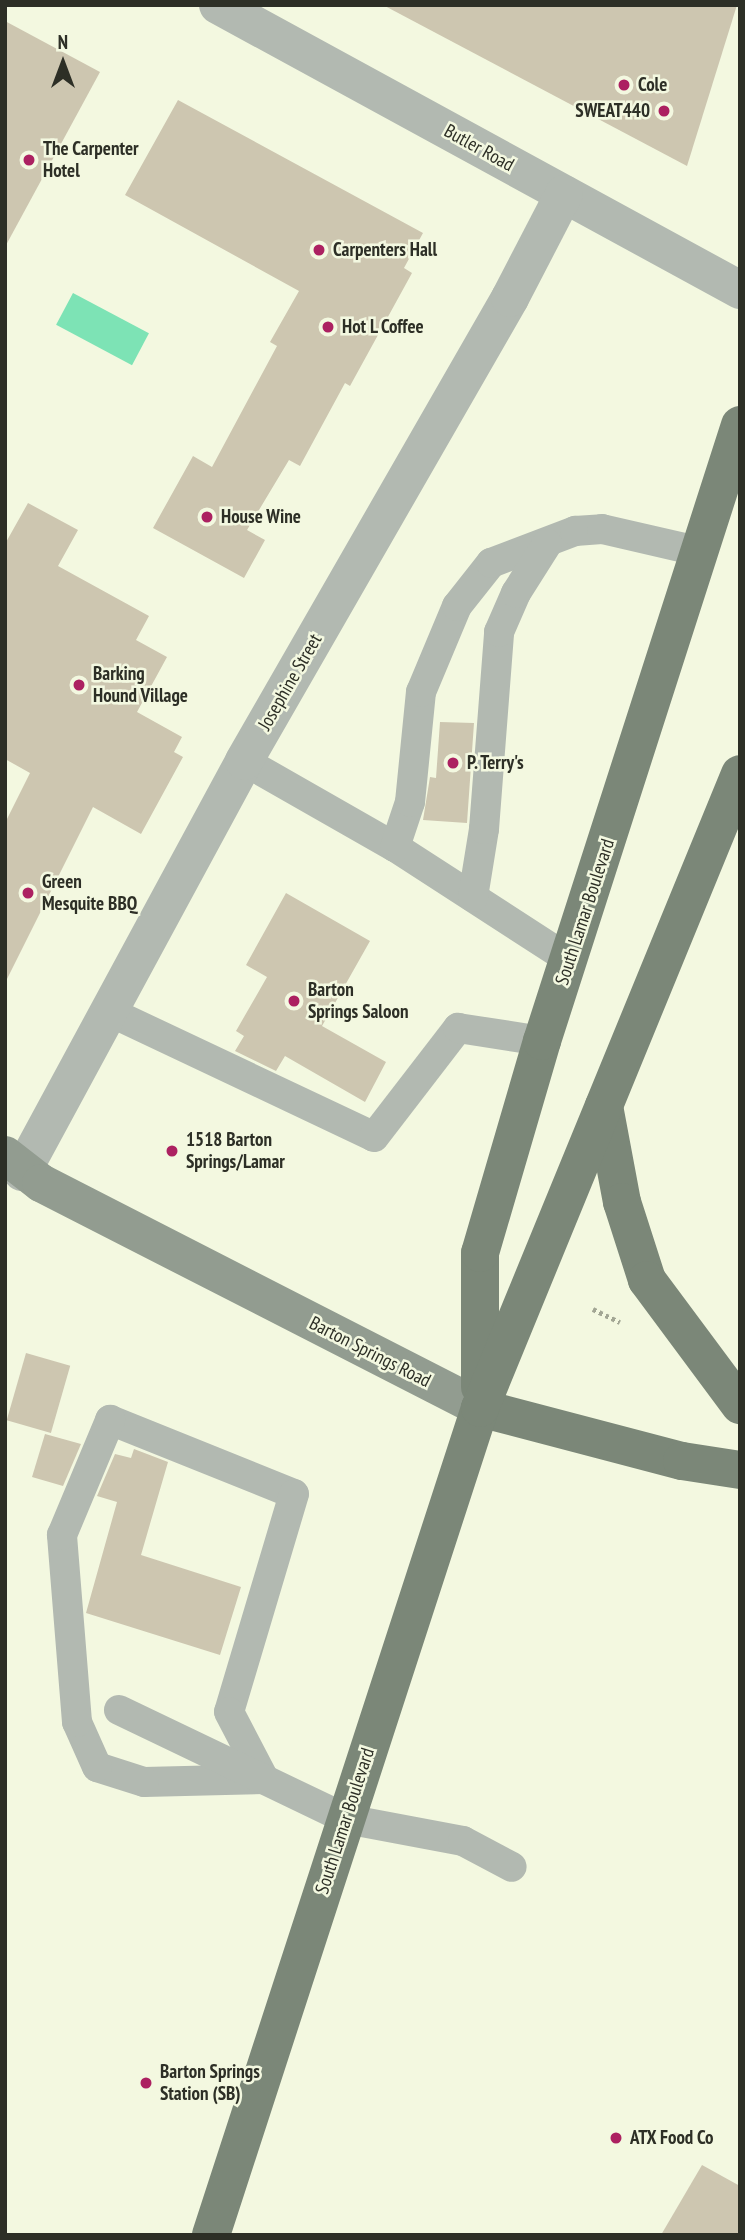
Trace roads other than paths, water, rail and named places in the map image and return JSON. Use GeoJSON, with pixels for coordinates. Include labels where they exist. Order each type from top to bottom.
{"type":"FeatureCollection","features":[{"type":"Feature","properties":{"kind":"main road","name":"South Lamar Boulevard"},"geometry":{"type":"LineString","coordinates":[[480,1408],[480,1253],[542,1041],[702,552],[740,425]]}},
{"type":"Feature","properties":{"kind":"main road","name":"South Lamar Boulevard"},"geometry":{"type":"LineString","coordinates":[[211,2235],[480,1408],[740,775]]}},
{"type":"Feature","properties":{"kind":"main road"},"geometry":{"type":"LineString","coordinates":[[604,1106],[622,1202],[646,1280],[740,1405]]}},
{"type":"Feature","properties":{"kind":"main road","name":"Barton Springs Road"},"geometry":{"type":"LineString","coordinates":[[11,1166],[480,1408],[682,1461],[740,1470]]}},
{"type":"Feature","properties":{"kind":"street","name":"Butler Road"},"geometry":{"type":"LineString","coordinates":[[218,5],[740,290]]}},
{"type":"Feature","properties":{"kind":"street","name":"Josephine Street"},"geometry":{"type":"LineString","coordinates":[[11,1166],[108,1011],[244,761],[510,298],[564,194]]}},
{"type":"Feature","properties":{"kind":"lane"},"geometry":{"type":"LineString","coordinates":[[395,847],[410,802],[421,692],[457,606],[491,563],[547,544],[575,531],[602,529],[702,552]]}},
{"type":"Feature","properties":{"kind":"lane"},"geometry":{"type":"LineString","coordinates":[[472,897],[484,828],[499,632],[516,593],[547,544]]}},
{"type":"Feature","properties":{"kind":"lane"},"geometry":{"type":"LineString","coordinates":[[244,761],[395,847],[570,960]]}},
{"type":"Feature","properties":{"kind":"lane"},"geometry":{"type":"LineString","coordinates":[[108,1011],[374,1137],[458,1028],[542,1041]]}},
{"type":"Feature","properties":{"kind":"lane"},"geometry":{"type":"LineString","coordinates":[[110,1420],[294,1494],[229,1712],[264,1779],[144,1782],[97,1767],[77,1722],[62,1535],[110,1420]]}},
{"type":"Feature","properties":{"kind":"lane"},"geometry":{"type":"LineString","coordinates":[[119,1710],[346,1819],[463,1841],[512,1867]]}},
{"type":"Feature","properties":{"kind":"place","name":"Cole"},"geometry":{"type":"Point","coordinates":[624,85]}},
{"type":"Feature","properties":{"kind":"place","name":"SWEAT440"},"geometry":{"type":"Point","coordinates":[664,111]}},
{"type":"Feature","properties":{"kind":"place","name":"The Carpenter Hotel"},"geometry":{"type":"Point","coordinates":[29,160]}},
{"type":"Feature","properties":{"kind":"place","name":"Carpenters Hall"},"geometry":{"type":"Point","coordinates":[319,250]}},
{"type":"Feature","properties":{"kind":"place","name":"Hot L Coffee"},"geometry":{"type":"Point","coordinates":[328,327]}},
{"type":"Feature","properties":{"kind":"place","name":"House Wine"},"geometry":{"type":"Point","coordinates":[207,517]}},
{"type":"Feature","properties":{"kind":"place","name":"Barking Hound Village"},"geometry":{"type":"Point","coordinates":[79,685]}},
{"type":"Feature","properties":{"kind":"place","name":"P. Terry's"},"geometry":{"type":"Point","coordinates":[453,763]}},
{"type":"Feature","properties":{"kind":"place","name":"Green Mesquite BBQ"},"geometry":{"type":"Point","coordinates":[28,893]}},
{"type":"Feature","properties":{"kind":"place","name":"Barton Springs Saloon"},"geometry":{"type":"Point","coordinates":[294,1001]}},
{"type":"Feature","properties":{"kind":"place","name":"1518 Barton Springs/Lamar"},"geometry":{"type":"Point","coordinates":[172,1151]}},
{"type":"Feature","properties":{"kind":"place","name":"Barton Springs Station (SB)"},"geometry":{"type":"Point","coordinates":[146,2083]}},
{"type":"Feature","properties":{"kind":"place","name":"ATX Food Co"},"geometry":{"type":"Point","coordinates":[616,2138]}}]}
